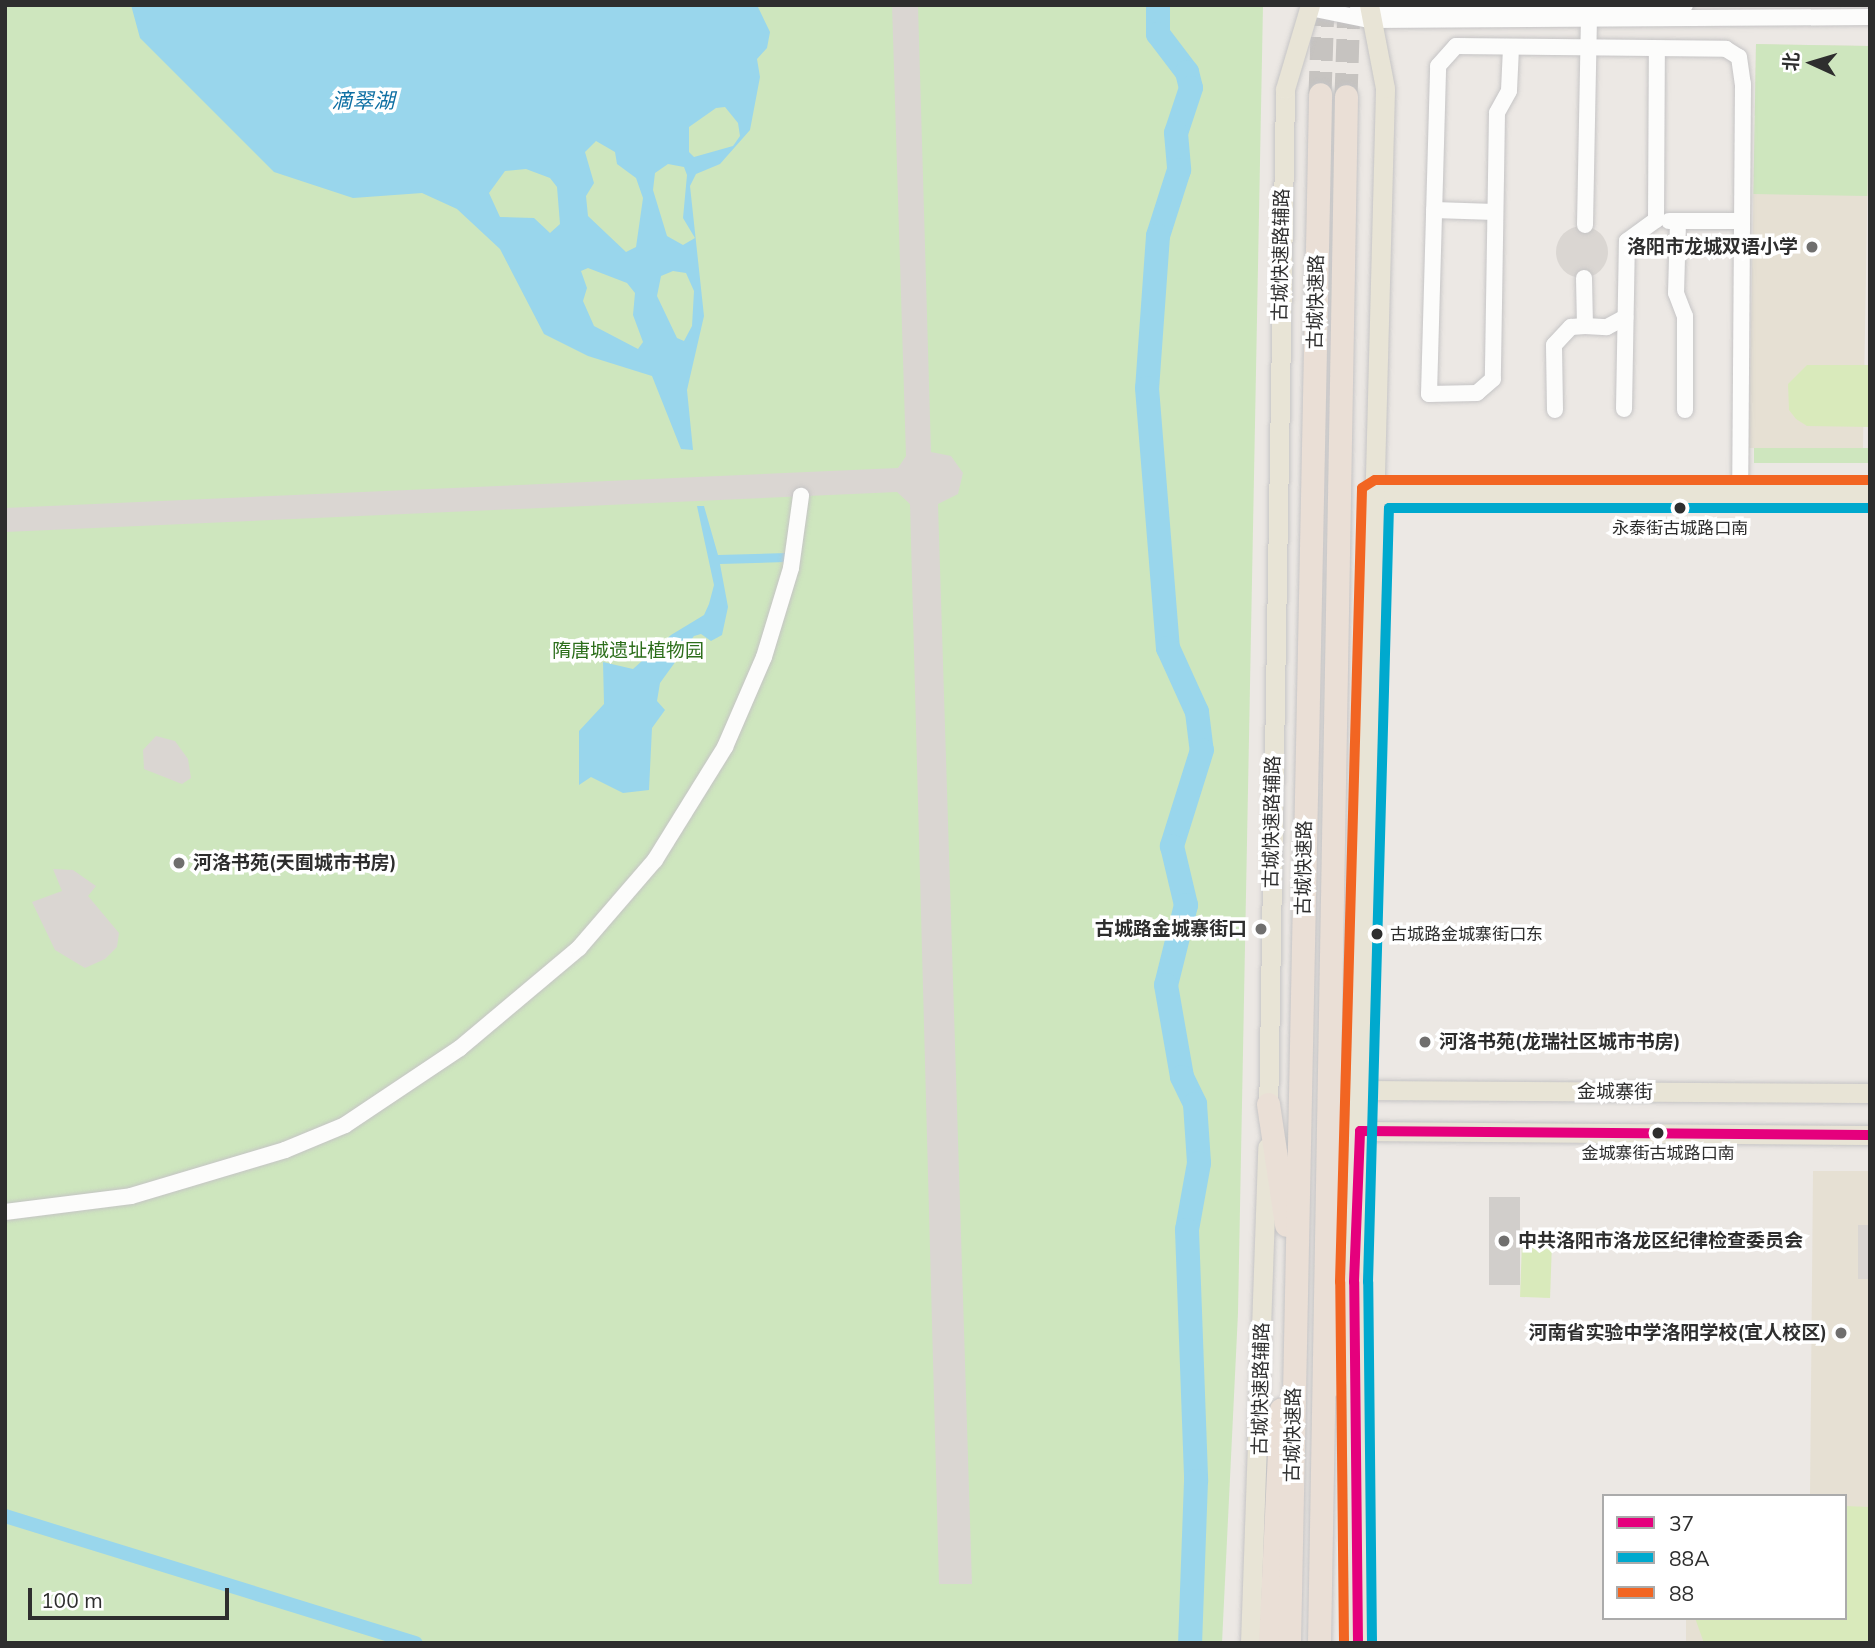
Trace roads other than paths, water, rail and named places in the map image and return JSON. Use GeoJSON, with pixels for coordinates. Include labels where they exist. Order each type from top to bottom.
{"type":"FeatureCollection","features":[{"type":"Feature","properties":{"kind":"highway","name":"古城快速路"},"geometry":{"type":"LineString","coordinates":[[1289,1643],[1320,94]]}},
{"type":"Feature","properties":{"kind":"highway","name":"古城快速路"},"geometry":{"type":"LineString","coordinates":[[1319,1642],[1318,1544],[1322,1446],[1346,96]]}},
{"type":"Feature","properties":{"kind":"highway"},"geometry":{"type":"LineString","coordinates":[[1268,1104],[1296,1290],[1276,1454],[1270,1643]]}},
{"type":"Feature","properties":{"kind":"highway"},"geometry":{"type":"LineString","coordinates":[[1322,1446],[1354,1282]]}},
{"type":"Feature","properties":{"kind":"main road","name":"古城快速路辅路"},"geometry":{"type":"LineString","coordinates":[[1250,1643],[1268,1104],[1285,89],[1310,6]]}},
{"type":"Feature","properties":{"kind":"main road"},"geometry":{"type":"LineString","coordinates":[[1358,1643],[1354,1282],[1385,88],[1369,11]]}},
{"type":"Feature","properties":{"kind":"main road"},"geometry":{"type":"LineString","coordinates":[[1375,490],[1740,490],[1870,487]]}},
{"type":"Feature","properties":{"kind":"main road"},"geometry":{"type":"LineString","coordinates":[[1740,490],[1870,494]]}},
{"type":"Feature","properties":{"kind":"main road","name":"金城寨街"},"geometry":{"type":"LineString","coordinates":[[1361,1090],[1870,1093]]}},
{"type":"Feature","properties":{"kind":"main road"},"geometry":{"type":"LineString","coordinates":[[1360,1131],[1870,1135]]}},
{"type":"Feature","properties":{"kind":"street"},"geometry":{"type":"LineString","coordinates":[[1369,11],[1685,5]]}},
{"type":"Feature","properties":{"kind":"street"},"geometry":{"type":"LineString","coordinates":[[1310,6],[1369,11],[1589,18],[1870,17]]}},
{"type":"Feature","properties":{"kind":"street"},"geometry":{"type":"LineString","coordinates":[[1585,225],[1589,18]]}},
{"type":"Feature","properties":{"kind":"street"},"geometry":{"type":"LineString","coordinates":[[1511,48],[1509,91],[1497,113],[1493,379],[1477,393],[1457,397],[1429,394],[1437,66],[1456,46],[1589,50],[1726,49],[1739,57],[1742,221],[1740,490]]}},
{"type":"Feature","properties":{"kind":"street"},"geometry":{"type":"LineString","coordinates":[[1656,220],[1657,49]]}},
{"type":"Feature","properties":{"kind":"street"},"geometry":{"type":"LineString","coordinates":[[1434,209],[1495,212]]}},
{"type":"Feature","properties":{"kind":"street"},"geometry":{"type":"LineString","coordinates":[[1624,409],[1628,241],[1656,220],[1742,221]]}},
{"type":"Feature","properties":{"kind":"street"},"geometry":{"type":"LineString","coordinates":[[1678,222],[1676,293],[1685,316],[1685,410]]}},
{"type":"Feature","properties":{"kind":"street"},"geometry":{"type":"LineString","coordinates":[[1584,278],[1585,326]]}},
{"type":"Feature","properties":{"kind":"street"},"geometry":{"type":"LineString","coordinates":[[1555,410],[1554,345],[1571,327],[1607,327],[1626,317]]}},
{"type":"Feature","properties":{"kind":"street"},"geometry":{"type":"LineString","coordinates":[[5,1212],[131,1196],[274,1154],[345,1125],[460,1048],[579,948],[655,860],[725,747],[764,657],[791,568],[801,496]]}},
{"type":"Feature","properties":{"kind":"water","name":"滴翠湖"},"geometry":{"type":"Polygon","coordinates":[[[131,5],[757,5],[770,32],[767,48],[757,59],[760,77],[750,130],[720,164],[696,174],[690,186],[704,316],[687,390],[693,450],[681,449],[652,376],[588,356],[544,334],[500,249],[457,209],[422,193],[353,198],[274,172],[140,38],[131,5]],[[725,107],[716,108],[689,127],[689,152],[694,157],[733,146],[740,136],[738,123],[725,107]],[[596,141],[585,152],[594,183],[586,196],[588,216],[626,252],[636,247],[643,198],[636,178],[617,164],[615,152],[596,141]],[[668,164],[655,173],[653,190],[667,236],[683,245],[695,238],[683,218],[687,175],[684,167],[668,164]],[[526,169],[505,171],[489,193],[500,217],[534,218],[550,233],[560,224],[557,187],[550,178],[526,169]],[[588,268],[581,271],[587,288],[583,301],[594,326],[638,349],[643,342],[633,315],[635,293],[627,283],[588,268]],[[673,271],[661,276],[657,296],[677,338],[684,341],[692,326],[694,291],[686,273],[673,271]]]}},
{"type":"Feature","properties":{"kind":"water"},"geometry":{"type":"Polygon","coordinates":[[[697,506],[704,506],[718,555],[787,553],[786,562],[720,564],[728,607],[722,635],[711,641],[701,634],[694,636],[660,683],[657,701],[665,710],[652,728],[649,790],[623,793],[591,777],[579,785],[579,731],[604,704],[603,662],[633,669],[671,635],[704,615],[709,604],[714,585],[697,506]]]}},
{"type":"Feature","properties":{"kind":"waterway"},"geometry":{"type":"LineString","coordinates":[[1158,5],[1158,34],[1187,72],[1191,88],[1176,133],[1179,170],[1158,236],[1147,388],[1168,648],[1197,712],[1202,750],[1172,846],[1186,905],[1166,985],[1182,1077],[1195,1104],[1199,1163],[1187,1230],[1196,1481],[1190,1643]]}},
{"type":"Feature","properties":{"kind":"waterway"},"geometry":{"type":"LineString","coordinates":[[5,1516],[416,1643]]}},
{"type":"Feature","properties":{"kind":"tunnel"},"geometry":{"type":"LineString","coordinates":[[1320,94],[1323,5]]}},
{"type":"Feature","properties":{"kind":"tunnel"},"geometry":{"type":"LineString","coordinates":[[1346,96],[1349,5]]}},
{"type":"Feature","properties":{"kind":"place","name":"洛阳市龙城双语小学"},"geometry":{"type":"Point","coordinates":[1812,247]}},
{"type":"Feature","properties":{"kind":"place","name":"永泰街古城路口南"},"geometry":{"type":"Point","coordinates":[1680,508]}},
{"type":"Feature","properties":{"kind":"place","name":"河洛书苑(天囿城市书房)"},"geometry":{"type":"Point","coordinates":[179,863]}},
{"type":"Feature","properties":{"kind":"place","name":"古城路金城寨街口"},"geometry":{"type":"Point","coordinates":[1261,929]}},
{"type":"Feature","properties":{"kind":"place","name":"古城路金城寨街口东"},"geometry":{"type":"Point","coordinates":[1377,934]}},
{"type":"Feature","properties":{"kind":"place","name":"河洛书苑(龙瑞社区城市书房)"},"geometry":{"type":"Point","coordinates":[1425,1042]}},
{"type":"Feature","properties":{"kind":"place","name":"金城寨街古城路口南"},"geometry":{"type":"Point","coordinates":[1658,1133]}},
{"type":"Feature","properties":{"kind":"place","name":"中共洛阳市洛龙区纪律检查委员会"},"geometry":{"type":"Point","coordinates":[1504,1241]}},
{"type":"Feature","properties":{"kind":"place","name":"河南省实验中学洛阳学校(宜人校区)"},"geometry":{"type":"Point","coordinates":[1841,1333]}},
{"type":"Feature","properties":{"kind":"park label","name":"隋唐城遗址植物园"},"geometry":{"type":"Point","coordinates":[628,651]}}]}
